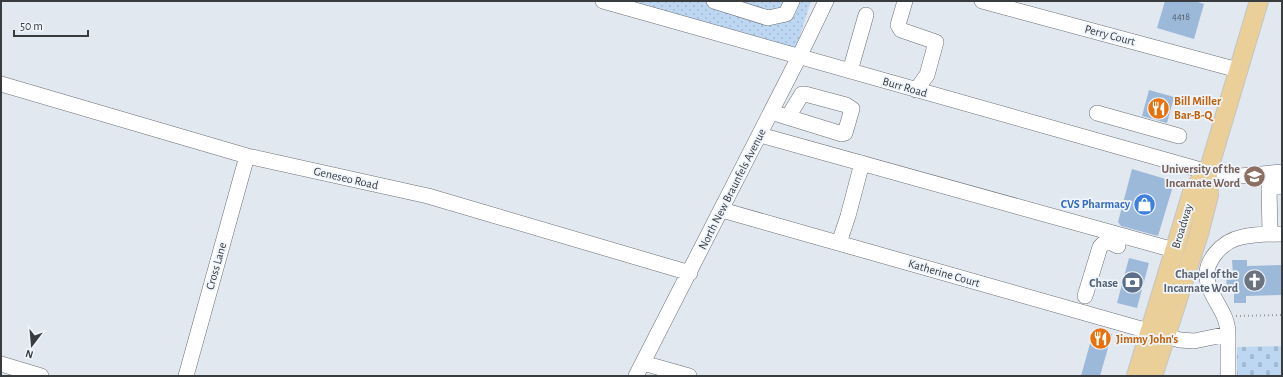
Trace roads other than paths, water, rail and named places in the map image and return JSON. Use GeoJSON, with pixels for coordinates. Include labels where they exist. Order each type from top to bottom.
{"type":"FeatureCollection","features":[{"type":"Feature","properties":{"kind":"main road","name":"Broadway"},"geometry":{"type":"LineString","coordinates":[[1136,376],[1189,269],[1209,195],[1208,172],[1259,1]]}},
{"type":"Feature","properties":{"kind":"main road","name":"Broadway"},"geometry":{"type":"LineString","coordinates":[[1153,376],[1158,333],[1174,250],[1193,189],[1208,172]]}},
{"type":"Feature","properties":{"kind":"street","name":"Burr Road"},"geometry":{"type":"LineString","coordinates":[[603,1],[651,8],[799,57],[1208,172],[1229,177],[1282,172]]}},
{"type":"Feature","properties":{"kind":"street"},"geometry":{"type":"LineString","coordinates":[[714,1],[768,18],[786,14],[792,1]]}},
{"type":"Feature","properties":{"kind":"street","name":"North New Braunfels Avenue"},"geometry":{"type":"LineString","coordinates":[[640,370],[760,135],[826,1]]}},
{"type":"Feature","properties":{"kind":"street"},"geometry":{"type":"LineString","coordinates":[[905,1],[898,25],[901,30],[936,42],[926,75],[916,90]]}},
{"type":"Feature","properties":{"kind":"street","name":"Perry Court"},"geometry":{"type":"LineString","coordinates":[[982,1],[1238,70]]}},
{"type":"Feature","properties":{"kind":"street"},"geometry":{"type":"LineString","coordinates":[[850,71],[866,15]]}},
{"type":"Feature","properties":{"kind":"street","name":"Geneseo Road"},"geometry":{"type":"LineString","coordinates":[[1,84],[247,156],[428,196],[690,273]]}},
{"type":"Feature","properties":{"kind":"street"},"geometry":{"type":"LineString","coordinates":[[771,112],[788,117]]}},
{"type":"Feature","properties":{"kind":"street"},"geometry":{"type":"LineString","coordinates":[[1097,113],[1179,136]]}},
{"type":"Feature","properties":{"kind":"street"},"geometry":{"type":"LineString","coordinates":[[760,135],[1174,250]]}},
{"type":"Feature","properties":{"kind":"street","name":"Cross Lane"},"geometry":{"type":"LineString","coordinates":[[186,376],[247,156]]}},
{"type":"Feature","properties":{"kind":"street"},"geometry":{"type":"LineString","coordinates":[[839,243],[862,163]]}},
{"type":"Feature","properties":{"kind":"street"},"geometry":{"type":"LineString","coordinates":[[1228,376],[1228,326],[1224,314],[1208,283],[1207,269],[1211,258],[1231,240],[1243,236],[1276,234],[1275,187]]}},
{"type":"Feature","properties":{"kind":"street","name":"Katherine Court"},"geometry":{"type":"LineString","coordinates":[[722,210],[1180,340],[1194,341],[1228,334]]}},
{"type":"Feature","properties":{"kind":"street"},"geometry":{"type":"LineString","coordinates":[[1088,297],[1093,270],[1100,247],[1104,243],[1112,243],[1118,246]]}},
{"type":"Feature","properties":{"kind":"street"},"geometry":{"type":"LineString","coordinates":[[1,364],[41,376]]}},
{"type":"Feature","properties":{"kind":"street"},"geometry":{"type":"LineString","coordinates":[[640,370],[689,376]]}},
{"type":"Feature","properties":{"kind":"place","name":"Bill Miller Bar-B-Q"},"geometry":{"type":"Point","coordinates":[1158,108]}},
{"type":"Feature","properties":{"kind":"place","name":"University of the Incarnate Word"},"geometry":{"type":"Point","coordinates":[1255,176]}},
{"type":"Feature","properties":{"kind":"place","name":"CVS Pharmacy"},"geometry":{"type":"Point","coordinates":[1145,204]}},
{"type":"Feature","properties":{"kind":"place","name":"Chapel of the Incarnate Word"},"geometry":{"type":"Point","coordinates":[1254,281]}},
{"type":"Feature","properties":{"kind":"place","name":"Chase"},"geometry":{"type":"Point","coordinates":[1133,283]}},
{"type":"Feature","properties":{"kind":"place","name":"Jimmy John's"},"geometry":{"type":"Point","coordinates":[1100,339]}}]}
